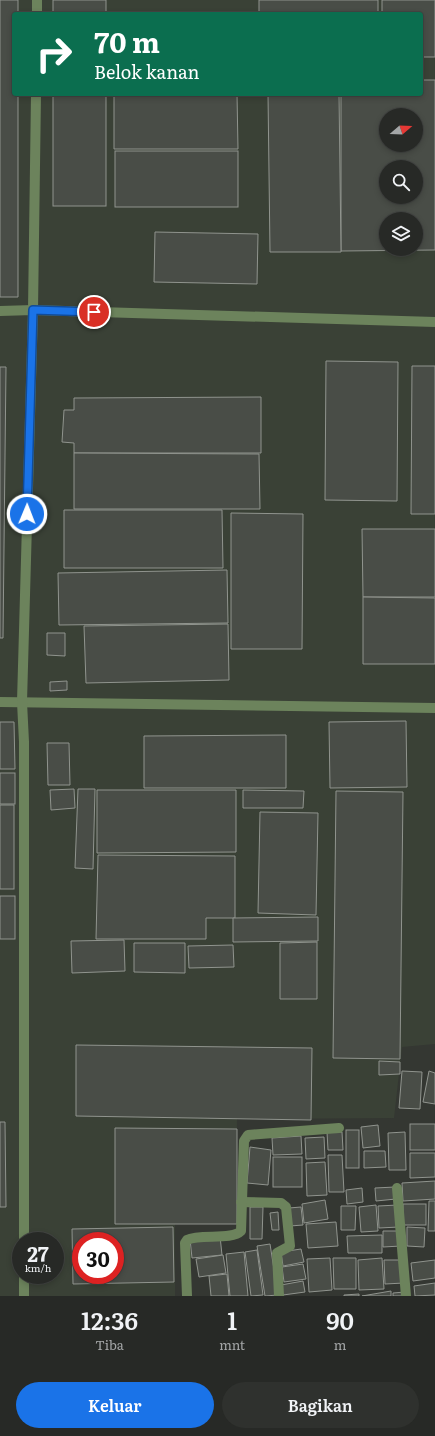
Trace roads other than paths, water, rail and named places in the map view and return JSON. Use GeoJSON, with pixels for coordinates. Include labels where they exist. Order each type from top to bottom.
{"type":"FeatureCollection","features":[{"type":"Feature","properties":{"kind":"street"},"geometry":{"type":"LineString","coordinates":[[37,0],[37,12]]}},
{"type":"Feature","properties":{"kind":"street"},"geometry":{"type":"LineString","coordinates":[[24,1232],[24,742],[22,702],[33,310],[36,96]]}},
{"type":"Feature","properties":{"kind":"street"},"geometry":{"type":"LineString","coordinates":[[0,311],[33,310],[435,322]]}},
{"type":"Feature","properties":{"kind":"street"},"geometry":{"type":"LineString","coordinates":[[0,702],[435,708]]}},
{"type":"Feature","properties":{"kind":"street"},"geometry":{"type":"LineString","coordinates":[[187,1296],[186,1240],[239,1233],[241,1231],[244,1141],[248,1135],[339,1128]]}},
{"type":"Feature","properties":{"kind":"street"},"geometry":{"type":"LineString","coordinates":[[397,1188],[406,1296]]}},
{"type":"Feature","properties":{"kind":"street"},"geometry":{"type":"LineString","coordinates":[[241,1202],[281,1203],[286,1207],[290,1246],[276,1253],[279,1296]]}},
{"type":"Feature","properties":{"kind":"street"},"geometry":{"type":"LineString","coordinates":[[24,1284],[24,1296]]}}]}
